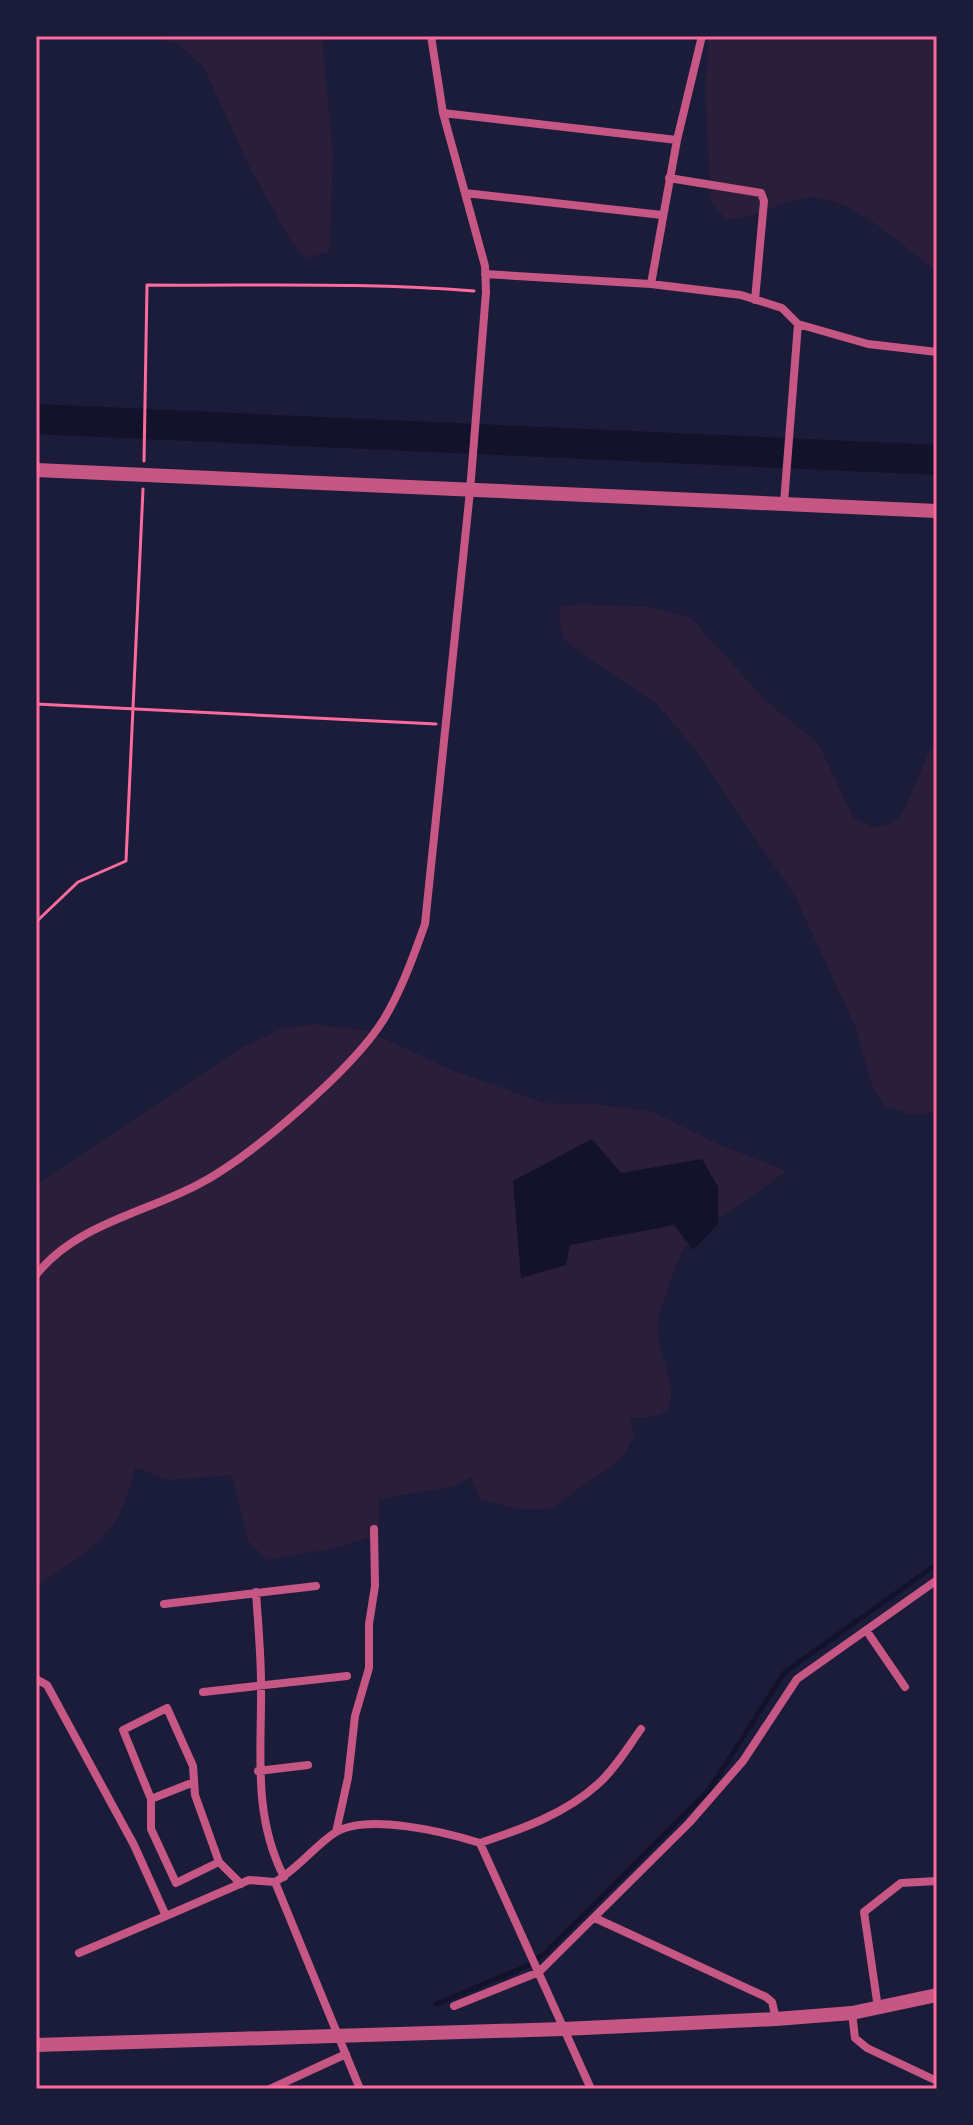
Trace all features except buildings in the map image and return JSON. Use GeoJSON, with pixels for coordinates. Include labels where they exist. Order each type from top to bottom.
{"type":"FeatureCollection","features":[{"type":"Feature","properties":{"kind":"street"},"geometry":{"type":"LineString","coordinates":[[36,1275],[47,1261],[98,1228],[200,1184],[270,1133],[356,1056],[383,1020],[405,981],[425,924],[448,725],[486,292],[485,274],[443,113],[431,36]]}},
{"type":"Feature","properties":{"kind":"street"},"geometry":{"type":"LineString","coordinates":[[651,284],[669,178],[702,36]]}},
{"type":"Feature","properties":{"kind":"street"},"geometry":{"type":"LineString","coordinates":[[443,113],[677,140]]}},
{"type":"Feature","properties":{"kind":"street"},"geometry":{"type":"LineString","coordinates":[[669,178],[761,193],[764,201],[755,300]]}},
{"type":"Feature","properties":{"kind":"street"},"geometry":{"type":"LineString","coordinates":[[465,193],[662,215]]}},
{"type":"Feature","properties":{"kind":"street"},"geometry":{"type":"LineString","coordinates":[[485,274],[651,284],[755,300],[782,308],[798,324],[868,344],[937,352]]}},
{"type":"Feature","properties":{"kind":"street"},"geometry":{"type":"LineString","coordinates":[[784,503],[798,324]]}},
{"type":"Feature","properties":{"kind":"street"},"geometry":{"type":"LineString","coordinates":[[36,470],[937,511]]}},
{"type":"Feature","properties":{"kind":"street"},"geometry":{"type":"LineString","coordinates":[[336,1832],[348,1778],[355,1716],[369,1668],[369,1624],[375,1586],[374,1529]]}},
{"type":"Feature","properties":{"kind":"street"},"geometry":{"type":"LineString","coordinates":[[454,2006],[536,1964],[595,1918],[689,1823],[743,1761],[797,1679],[937,1580]]}},
{"type":"Feature","properties":{"kind":"street"},"geometry":{"type":"LineString","coordinates":[[164,1604],[316,1586]]}},
{"type":"Feature","properties":{"kind":"street"},"geometry":{"type":"LineString","coordinates":[[256,1592],[261,1686],[258,1771],[262,1807],[284,1877]]}},
{"type":"Feature","properties":{"kind":"street"},"geometry":{"type":"LineString","coordinates":[[866,1630],[905,1687]]}},
{"type":"Feature","properties":{"kind":"street"},"geometry":{"type":"LineString","coordinates":[[203,1692],[347,1676]]}},
{"type":"Feature","properties":{"kind":"street"},"geometry":{"type":"LineString","coordinates":[[36,1679],[47,1685],[134,1845],[166,1916]]}},
{"type":"Feature","properties":{"kind":"street"},"geometry":{"type":"LineString","coordinates":[[219,1862],[176,1883],[151,1829],[151,1799],[123,1730],[167,1708],[193,1766],[195,1795],[219,1862],[241,1884]]}},
{"type":"Feature","properties":{"kind":"street"},"geometry":{"type":"LineString","coordinates":[[79,1953],[249,1880],[275,1882],[336,1832],[364,1824],[424,1829],[480,1843],[533,1825],[599,1783],[641,1729]]}},
{"type":"Feature","properties":{"kind":"street"},"geometry":{"type":"LineString","coordinates":[[258,1771],[308,1765]]}},
{"type":"Feature","properties":{"kind":"street"},"geometry":{"type":"LineString","coordinates":[[151,1799],[194,1782]]}},
{"type":"Feature","properties":{"kind":"street"},"geometry":{"type":"LineString","coordinates":[[480,1843],[591,2089]]}},
{"type":"Feature","properties":{"kind":"street"},"geometry":{"type":"LineString","coordinates":[[878,2008],[864,1912],[901,1883],[937,1881]]}},
{"type":"Feature","properties":{"kind":"street"},"geometry":{"type":"LineString","coordinates":[[275,1882],[360,2089]]}},
{"type":"Feature","properties":{"kind":"street"},"geometry":{"type":"LineString","coordinates":[[595,1918],[766,1997],[772,2002],[776,2019]]}},
{"type":"Feature","properties":{"kind":"street"},"geometry":{"type":"LineString","coordinates":[[36,2045],[563,2029],[776,2019],[852,2013],[937,1995]]}},
{"type":"Feature","properties":{"kind":"street"},"geometry":{"type":"LineString","coordinates":[[852,2013],[855,2038],[867,2048],[937,2081]]}},
{"type":"Feature","properties":{"kind":"street"},"geometry":{"type":"LineString","coordinates":[[270,2089],[346,2054]]}},
{"type":"Feature","properties":{"kind":"path"},"geometry":{"type":"LineString","coordinates":[[36,922],[78,882],[126,861],[144,475],[147,285],[312,287],[388,284],[486,292]]}},
{"type":"Feature","properties":{"kind":"path"},"geometry":{"type":"LineString","coordinates":[[36,704],[448,725]]}},
{"type":"Feature","properties":{"kind":"shaded area"},"geometry":{"type":"Polygon","coordinates":[[[154,36],[322,36],[333,158],[329,252],[306,258],[292,243],[250,168],[203,66],[177,43],[154,36]]]}},
{"type":"Feature","properties":{"kind":"shaded area"},"geometry":{"type":"Polygon","coordinates":[[[709,36],[937,36],[937,272],[874,223],[855,211],[820,198],[803,198],[745,217],[725,219],[711,201],[705,92],[709,36]]]}},
{"type":"Feature","properties":{"kind":"shaded area"},"geometry":{"type":"Polygon","coordinates":[[[576,604],[648,607],[690,617],[766,701],[818,743],[853,817],[872,827],[893,823],[901,816],[937,734],[937,1112],[910,1114],[885,1106],[872,1085],[855,1026],[796,898],[698,753],[658,705],[564,640],[559,623],[561,607],[576,604]]]}},
{"type":"Feature","properties":{"kind":"shaded area"},"geometry":{"type":"Polygon","coordinates":[[[314,1024],[367,1031],[452,1070],[544,1103],[595,1104],[653,1112],[718,1144],[787,1171],[687,1245],[674,1269],[658,1320],[657,1334],[670,1384],[671,1398],[666,1409],[654,1416],[631,1417],[634,1437],[620,1460],[550,1509],[517,1509],[480,1499],[471,1477],[455,1486],[379,1499],[378,1534],[341,1547],[267,1560],[248,1541],[232,1475],[170,1480],[135,1468],[121,1511],[100,1540],[36,1587],[36,1186],[243,1047],[281,1029],[314,1024]]]}},
{"type":"Feature","properties":{"kind":"shaded area"},"geometry":{"type":"Polygon","coordinates":[[[592,1139],[621,1173],[702,1159],[718,1187],[718,1224],[693,1250],[674,1225],[570,1245],[566,1265],[521,1278],[513,1181],[592,1139]]]}},
{"type":"Feature","properties":{"kind":"waterway"},"geometry":{"type":"LineString","coordinates":[[36,419],[937,460]]}},
{"type":"Feature","properties":{"kind":"waterway"},"geometry":{"type":"LineString","coordinates":[[436,2004],[527,1966],[544,1954],[709,1790],[785,1672],[937,1564]]}}]}
